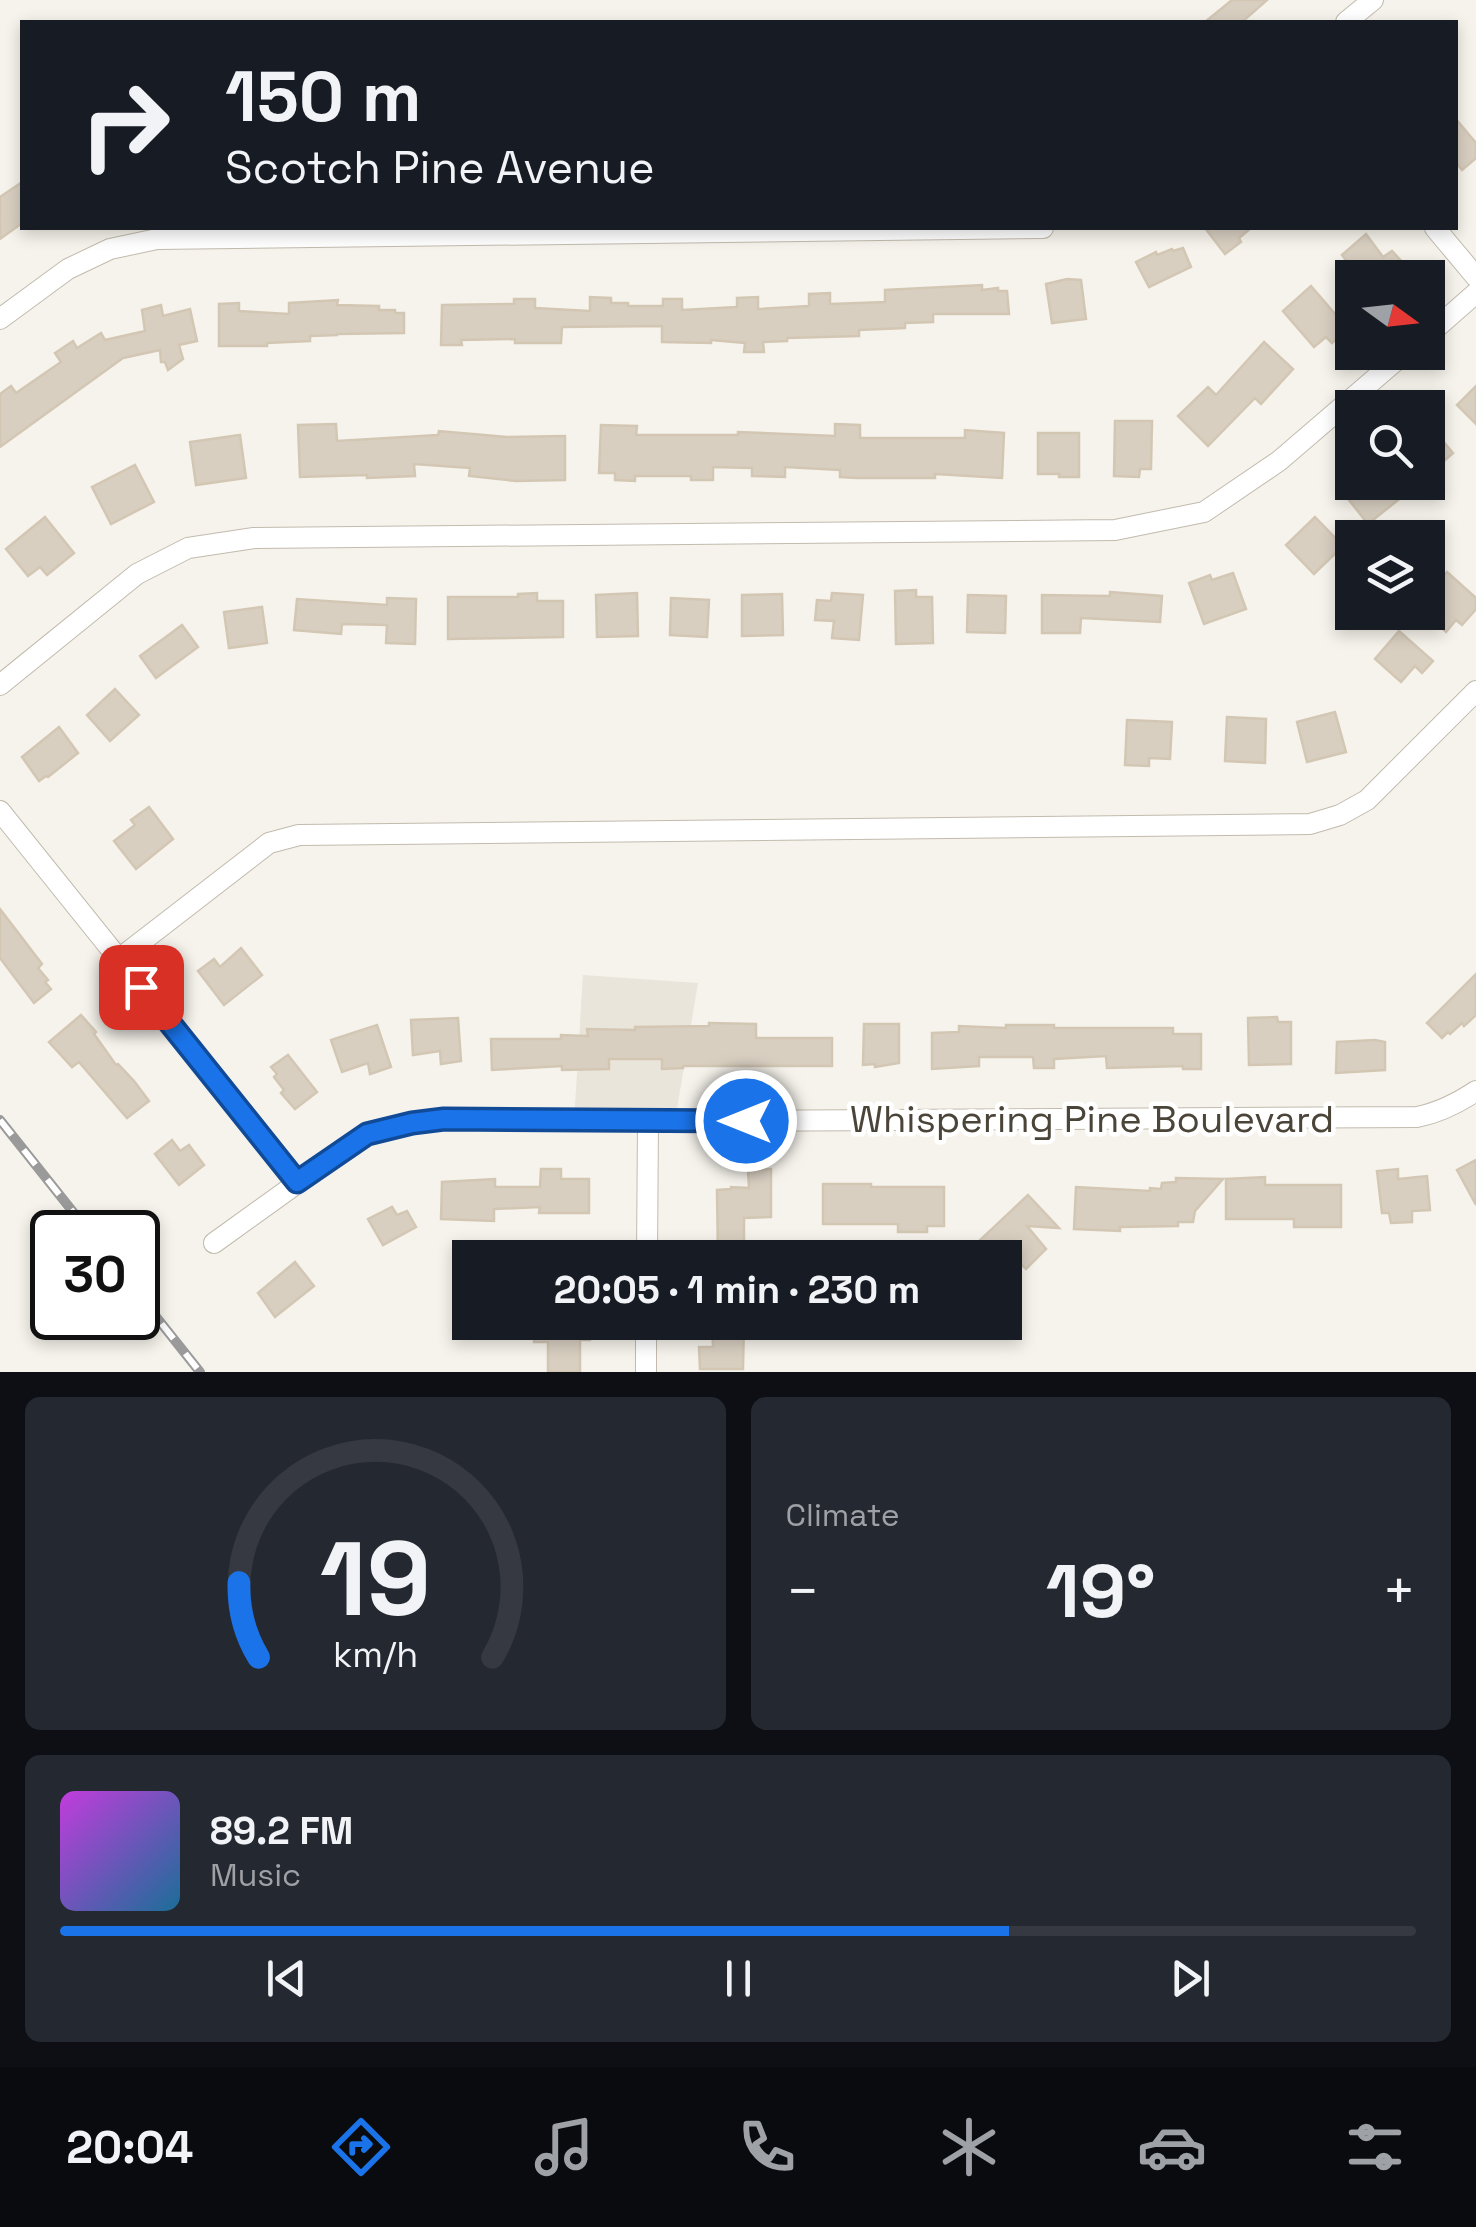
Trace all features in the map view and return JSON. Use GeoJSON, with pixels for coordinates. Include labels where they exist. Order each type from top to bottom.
{"type":"FeatureCollection","features":[{"type":"Feature","properties":{"kind":"street"},"geometry":{"type":"LineString","coordinates":[[1348,20],[1373,0]]}},
{"type":"Feature","properties":{"kind":"street"},"geometry":{"type":"LineString","coordinates":[[0,319],[68,269],[110,249],[157,239],[882,230]]}},
{"type":"Feature","properties":{"kind":"street"},"geometry":{"type":"LineString","coordinates":[[1437,230],[1476,277]]}},
{"type":"Feature","properties":{"kind":"street"},"geometry":{"type":"LineString","coordinates":[[1445,320],[1476,294]]}},
{"type":"Feature","properties":{"kind":"street"},"geometry":{"type":"LineString","coordinates":[[0,686],[137,574],[188,548],[254,538],[1116,530],[1204,512],[1279,460],[1385,370]]}},
{"type":"Feature","properties":{"kind":"street"},"geometry":{"type":"LineString","coordinates":[[119,959],[269,842],[299,835],[1310,824],[1340,815],[1366,800],[1476,691]]}},
{"type":"Feature","properties":{"kind":"street"},"geometry":{"type":"LineString","coordinates":[[0,811],[297,1182]]}},
{"type":"Feature","properties":{"kind":"street","name":"Whispering Pine Boulevard"},"geometry":{"type":"LineString","coordinates":[[214,1242],[367,1134],[444,1119],[1417,1118],[1476,1091]]}},
{"type":"Feature","properties":{"kind":"street"},"geometry":{"type":"LineString","coordinates":[[647,1240],[648,1120]]}},
{"type":"Feature","properties":{"kind":"street"},"geometry":{"type":"LineString","coordinates":[[646,1340],[646,1372]]}},
{"type":"Feature","properties":{"kind":"shaded area"},"geometry":{"type":"Polygon","coordinates":[[[583,975],[698,983],[675,1121],[574,1121],[583,975]]]}},
{"type":"Feature","properties":{"kind":"building"},"geometry":{"type":"Polygon","coordinates":[[[1232,0],[1267,0],[1244,20],[1207,20],[1232,0]]]}},
{"type":"Feature","properties":{"kind":"building"},"geometry":{"type":"Polygon","coordinates":[[[1458,122],[1476,143],[1476,158],[1462,170],[1458,165],[1458,122]]]}},
{"type":"Feature","properties":{"kind":"building"},"geometry":{"type":"Polygon","coordinates":[[[20,183],[20,224],[0,239],[0,197],[20,183]]]}},
{"type":"Feature","properties":{"kind":"building"},"geometry":{"type":"Polygon","coordinates":[[[1207,230],[1249,230],[1239,238],[1241,242],[1225,254],[1207,230]]]}},
{"type":"Feature","properties":{"kind":"building"},"geometry":{"type":"Polygon","coordinates":[[[1366,234],[1383,257],[1392,251],[1400,260],[1346,260],[1342,255],[1366,234]]]}},
{"type":"Feature","properties":{"kind":"building"},"geometry":{"type":"Polygon","coordinates":[[[1183,248],[1191,267],[1149,287],[1136,262],[1156,252],[1157,255],[1183,248]]]}},
{"type":"Feature","properties":{"kind":"building"},"geometry":{"type":"Polygon","coordinates":[[[1081,280],[1086,319],[1052,323],[1046,284],[1081,280]]]}},
{"type":"Feature","properties":{"kind":"building"},"geometry":{"type":"Polygon","coordinates":[[[982,285],[982,290],[1007,291],[1009,314],[933,314],[933,322],[859,330],[859,336],[763,342],[764,352],[744,352],[745,343],[662,342],[662,326],[562,327],[561,343],[515,343],[515,339],[461,340],[462,345],[441,345],[442,305],[514,304],[514,299],[535,299],[535,308],[590,311],[590,297],[611,298],[611,303],[628,306],[663,306],[663,299],[682,299],[682,310],[737,307],[737,298],[758,297],[758,309],[809,306],[809,294],[830,293],[830,304],[885,302],[885,290],[982,285]]]}},
{"type":"Feature","properties":{"kind":"building"},"geometry":{"type":"Polygon","coordinates":[[[1311,286],[1335,314],[1335,340],[1332,343],[1326,337],[1314,347],[1283,311],[1311,286]]]}},
{"type":"Feature","properties":{"kind":"building"},"geometry":{"type":"Polygon","coordinates":[[[338,300],[337,305],[379,306],[379,310],[404,313],[404,333],[337,334],[267,346],[219,346],[219,304],[239,303],[239,311],[289,314],[289,303],[338,300]]]}},
{"type":"Feature","properties":{"kind":"building"},"geometry":{"type":"Polygon","coordinates":[[[161,305],[163,316],[190,309],[197,341],[179,345],[183,359],[168,370],[165,362],[161,362],[160,350],[123,358],[0,447],[0,394],[11,386],[16,393],[61,362],[55,353],[73,341],[77,348],[101,333],[105,340],[145,331],[142,310],[161,305]]]}},
{"type":"Feature","properties":{"kind":"building"},"geometry":{"type":"Polygon","coordinates":[[[1264,342],[1293,369],[1261,404],[1255,398],[1208,446],[1178,416],[1208,387],[1216,395],[1264,342]]]}},
{"type":"Feature","properties":{"kind":"building"},"geometry":{"type":"Polygon","coordinates":[[[1476,386],[1476,424],[1457,405],[1476,386]]]}},
{"type":"Feature","properties":{"kind":"building"},"geometry":{"type":"Polygon","coordinates":[[[1115,421],[1152,421],[1151,469],[1140,469],[1139,477],[1114,476],[1115,421]]]}},
{"type":"Feature","properties":{"kind":"building"},"geometry":{"type":"Polygon","coordinates":[[[336,424],[337,441],[438,435],[439,431],[507,437],[565,436],[565,480],[516,481],[469,476],[470,468],[414,464],[415,476],[300,477],[298,425],[336,424]]]}},
{"type":"Feature","properties":{"kind":"building"},"geometry":{"type":"Polygon","coordinates":[[[835,424],[860,425],[860,438],[965,438],[965,430],[1004,433],[1002,478],[935,474],[935,478],[857,478],[840,477],[840,470],[785,467],[785,477],[752,476],[752,468],[713,467],[713,480],[635,476],[635,481],[615,480],[615,473],[599,473],[601,425],[637,426],[636,435],[738,432],[835,436],[835,424]]]}},
{"type":"Feature","properties":{"kind":"building"},"geometry":{"type":"Polygon","coordinates":[[[1038,433],[1079,433],[1079,477],[1038,474],[1038,433]]]}},
{"type":"Feature","properties":{"kind":"building"},"geometry":{"type":"Polygon","coordinates":[[[240,435],[246,478],[196,485],[190,442],[240,435]]]}},
{"type":"Feature","properties":{"kind":"building"},"geometry":{"type":"Polygon","coordinates":[[[1445,443],[1453,453],[1445,460],[1445,443]]]}},
{"type":"Feature","properties":{"kind":"building"},"geometry":{"type":"Polygon","coordinates":[[[135,465],[154,502],[111,524],[92,487],[135,465]]]}},
{"type":"Feature","properties":{"kind":"building"},"geometry":{"type":"Polygon","coordinates":[[[1349,500],[1398,500],[1373,520],[1365,520],[1349,500]]]}},
{"type":"Feature","properties":{"kind":"building"},"geometry":{"type":"Polygon","coordinates":[[[45,517],[74,553],[47,575],[40,567],[28,576],[6,549],[45,517]]]}},
{"type":"Feature","properties":{"kind":"building"},"geometry":{"type":"Polygon","coordinates":[[[1315,517],[1335,538],[1335,554],[1314,574],[1286,545],[1315,517]]]}},
{"type":"Feature","properties":{"kind":"building"},"geometry":{"type":"Polygon","coordinates":[[[1447,572],[1476,598],[1476,609],[1462,625],[1456,620],[1446,632],[1444,630],[1447,572]]]}},
{"type":"Feature","properties":{"kind":"building"},"geometry":{"type":"Polygon","coordinates":[[[1233,573],[1246,609],[1204,624],[1189,583],[1210,575],[1212,580],[1233,573]]]}},
{"type":"Feature","properties":{"kind":"building"},"geometry":{"type":"Polygon","coordinates":[[[916,590],[916,597],[932,597],[933,643],[896,644],[895,591],[916,590]]]}},
{"type":"Feature","properties":{"kind":"building"},"geometry":{"type":"Polygon","coordinates":[[[1110,592],[1162,596],[1160,622],[1081,618],[1080,633],[1042,633],[1042,595],[1110,596],[1110,592]]]}},
{"type":"Feature","properties":{"kind":"building"},"geometry":{"type":"Polygon","coordinates":[[[537,593],[537,601],[563,601],[563,637],[448,639],[448,597],[518,597],[537,593]]]}},
{"type":"Feature","properties":{"kind":"building"},"geometry":{"type":"Polygon","coordinates":[[[637,593],[638,636],[597,637],[596,595],[637,593]]]}},
{"type":"Feature","properties":{"kind":"building"},"geometry":{"type":"Polygon","coordinates":[[[832,593],[863,595],[859,640],[832,638],[834,621],[815,620],[817,600],[831,601],[832,593]]]}},
{"type":"Feature","properties":{"kind":"building"},"geometry":{"type":"Polygon","coordinates":[[[782,594],[783,635],[742,636],[742,595],[782,594]]]}},
{"type":"Feature","properties":{"kind":"building"},"geometry":{"type":"Polygon","coordinates":[[[968,595],[1006,596],[1005,633],[967,632],[968,595]]]}},
{"type":"Feature","properties":{"kind":"building"},"geometry":{"type":"Polygon","coordinates":[[[387,598],[416,599],[415,644],[386,643],[387,625],[342,624],[341,634],[294,630],[297,599],[387,605],[387,598]]]}},
{"type":"Feature","properties":{"kind":"building"},"geometry":{"type":"Polygon","coordinates":[[[671,598],[709,600],[707,637],[670,635],[671,598]]]}},
{"type":"Feature","properties":{"kind":"building"},"geometry":{"type":"Polygon","coordinates":[[[262,607],[267,643],[229,648],[224,612],[262,607]]]}},
{"type":"Feature","properties":{"kind":"building"},"geometry":{"type":"Polygon","coordinates":[[[182,625],[198,647],[156,678],[140,656],[182,625]]]}},
{"type":"Feature","properties":{"kind":"building"},"geometry":{"type":"Polygon","coordinates":[[[1399,631],[1433,661],[1422,673],[1415,666],[1401,682],[1375,659],[1399,631]]]}},
{"type":"Feature","properties":{"kind":"building"},"geometry":{"type":"Polygon","coordinates":[[[115,689],[139,715],[110,741],[87,715],[115,689]]]}},
{"type":"Feature","properties":{"kind":"building"},"geometry":{"type":"Polygon","coordinates":[[[1335,712],[1346,752],[1307,762],[1297,722],[1335,712]]]}},
{"type":"Feature","properties":{"kind":"building"},"geometry":{"type":"Polygon","coordinates":[[[1227,717],[1266,719],[1265,763],[1225,761],[1227,717]]]}},
{"type":"Feature","properties":{"kind":"building"},"geometry":{"type":"Polygon","coordinates":[[[1127,720],[1172,722],[1170,759],[1149,758],[1149,766],[1125,765],[1127,720]]]}},
{"type":"Feature","properties":{"kind":"building"},"geometry":{"type":"Polygon","coordinates":[[[59,727],[78,753],[39,781],[22,757],[59,727]]]}},
{"type":"Feature","properties":{"kind":"building"},"geometry":{"type":"Polygon","coordinates":[[[149,807],[173,839],[136,869],[114,841],[135,825],[131,820],[149,807]]]}},
{"type":"Feature","properties":{"kind":"building"},"geometry":{"type":"Polygon","coordinates":[[[0,909],[42,964],[38,968],[48,980],[45,982],[51,989],[34,1003],[0,958],[0,909]]]}},
{"type":"Feature","properties":{"kind":"building"},"geometry":{"type":"Polygon","coordinates":[[[241,948],[262,975],[224,1005],[198,971],[214,959],[220,967],[241,948]]]}},
{"type":"Feature","properties":{"kind":"building"},"geometry":{"type":"Polygon","coordinates":[[[1476,974],[1476,1015],[1442,1038],[1427,1023],[1476,974]]]}},
{"type":"Feature","properties":{"kind":"building"},"geometry":{"type":"Polygon","coordinates":[[[81,1015],[116,1065],[149,1101],[127,1118],[79,1062],[72,1067],[49,1042],[81,1015]]]}},
{"type":"Feature","properties":{"kind":"building"},"geometry":{"type":"Polygon","coordinates":[[[1277,1017],[1278,1022],[1291,1022],[1291,1064],[1249,1065],[1248,1018],[1277,1017]]]}},
{"type":"Feature","properties":{"kind":"building"},"geometry":{"type":"Polygon","coordinates":[[[458,1018],[461,1061],[441,1064],[440,1051],[413,1055],[411,1020],[458,1018]]]}},
{"type":"Feature","properties":{"kind":"building"},"geometry":{"type":"Polygon","coordinates":[[[709,1023],[756,1024],[756,1038],[832,1038],[832,1066],[662,1069],[662,1059],[609,1059],[609,1069],[562,1070],[562,1066],[492,1070],[491,1039],[561,1039],[561,1035],[588,1036],[587,1029],[635,1030],[709,1023]]]}},
{"type":"Feature","properties":{"kind":"building"},"geometry":{"type":"Polygon","coordinates":[[[864,1024],[899,1024],[899,1063],[863,1065],[864,1024]]]}},
{"type":"Feature","properties":{"kind":"building"},"geometry":{"type":"Polygon","coordinates":[[[377,1025],[391,1067],[370,1074],[368,1063],[342,1072],[331,1040],[377,1025]]]}},
{"type":"Feature","properties":{"kind":"building"},"geometry":{"type":"Polygon","coordinates":[[[959,1026],[1173,1028],[1173,1034],[1201,1034],[1201,1069],[1107,1068],[1106,1056],[1054,1059],[1054,1068],[1034,1068],[1033,1057],[979,1057],[979,1066],[932,1069],[932,1033],[959,1032],[959,1026]]]}},
{"type":"Feature","properties":{"kind":"building"},"geometry":{"type":"Polygon","coordinates":[[[1337,1042],[1385,1042],[1385,1070],[1336,1073],[1337,1042]]]}},
{"type":"Feature","properties":{"kind":"building"},"geometry":{"type":"Polygon","coordinates":[[[288,1055],[317,1092],[295,1109],[281,1093],[284,1090],[271,1067],[288,1055]]]}},
{"type":"Feature","properties":{"kind":"building"},"geometry":{"type":"Polygon","coordinates":[[[172,1140],[180,1151],[189,1145],[204,1165],[179,1185],[155,1154],[172,1140]]]}},
{"type":"Feature","properties":{"kind":"building"},"geometry":{"type":"Polygon","coordinates":[[[1476,1160],[1476,1205],[1457,1170],[1476,1160]]]}},
{"type":"Feature","properties":{"kind":"building"},"geometry":{"type":"Polygon","coordinates":[[[541,1169],[561,1169],[561,1179],[589,1179],[589,1213],[539,1213],[540,1207],[494,1209],[494,1221],[441,1219],[442,1182],[495,1179],[495,1187],[540,1187],[541,1169]]]}},
{"type":"Feature","properties":{"kind":"building"},"geometry":{"type":"Polygon","coordinates":[[[771,1169],[771,1217],[744,1218],[744,1240],[718,1240],[717,1190],[749,1188],[748,1170],[771,1169]]]}},
{"type":"Feature","properties":{"kind":"building"},"geometry":{"type":"Polygon","coordinates":[[[1398,1169],[1398,1179],[1427,1176],[1430,1210],[1412,1211],[1412,1222],[1391,1223],[1389,1213],[1382,1213],[1377,1171],[1398,1169]]]}},
{"type":"Feature","properties":{"kind":"building"},"geometry":{"type":"Polygon","coordinates":[[[1265,1177],[1265,1185],[1341,1185],[1341,1227],[1294,1227],[1294,1219],[1226,1219],[1226,1179],[1265,1177]]]}},
{"type":"Feature","properties":{"kind":"building"},"geometry":{"type":"Polygon","coordinates":[[[1176,1178],[1223,1179],[1195,1211],[1193,1222],[1120,1227],[1120,1231],[1074,1229],[1076,1187],[1150,1191],[1161,1189],[1162,1183],[1176,1182],[1176,1178]]]}},
{"type":"Feature","properties":{"kind":"building"},"geometry":{"type":"Polygon","coordinates":[[[823,1184],[944,1187],[944,1226],[927,1226],[927,1232],[898,1232],[898,1224],[823,1224],[823,1184]]]}},
{"type":"Feature","properties":{"kind":"building"},"geometry":{"type":"Polygon","coordinates":[[[1028,1195],[1059,1228],[1027,1226],[1046,1249],[1026,1269],[1022,1265],[1022,1240],[980,1240],[1028,1195]]]}},
{"type":"Feature","properties":{"kind":"building"},"geometry":{"type":"Polygon","coordinates":[[[392,1207],[397,1215],[407,1211],[416,1227],[383,1245],[368,1219],[392,1207]]]}},
{"type":"Feature","properties":{"kind":"building"},"geometry":{"type":"Polygon","coordinates":[[[295,1262],[314,1286],[275,1317],[258,1293],[295,1262]]]}},
{"type":"Feature","properties":{"kind":"building"},"geometry":{"type":"Polygon","coordinates":[[[580,1340],[580,1372],[548,1372],[548,1342],[534,1342],[580,1340]]]}},
{"type":"Feature","properties":{"kind":"building"},"geometry":{"type":"Polygon","coordinates":[[[713,1340],[744,1340],[743,1369],[700,1369],[699,1347],[713,1347],[713,1340]]]}},
{"type":"Feature","properties":{"kind":"railway"},"geometry":{"type":"LineString","coordinates":[[0,1120],[72,1210]]}},
{"type":"Feature","properties":{"kind":"railway"},"geometry":{"type":"LineString","coordinates":[[160,1322],[200,1372]]}},
{"type":"Feature","properties":{"kind":"route"},"geometry":{"type":"LineString","coordinates":[[141,987],[297,1182],[367,1134],[412,1123],[444,1119],[746,1121]]}}]}
